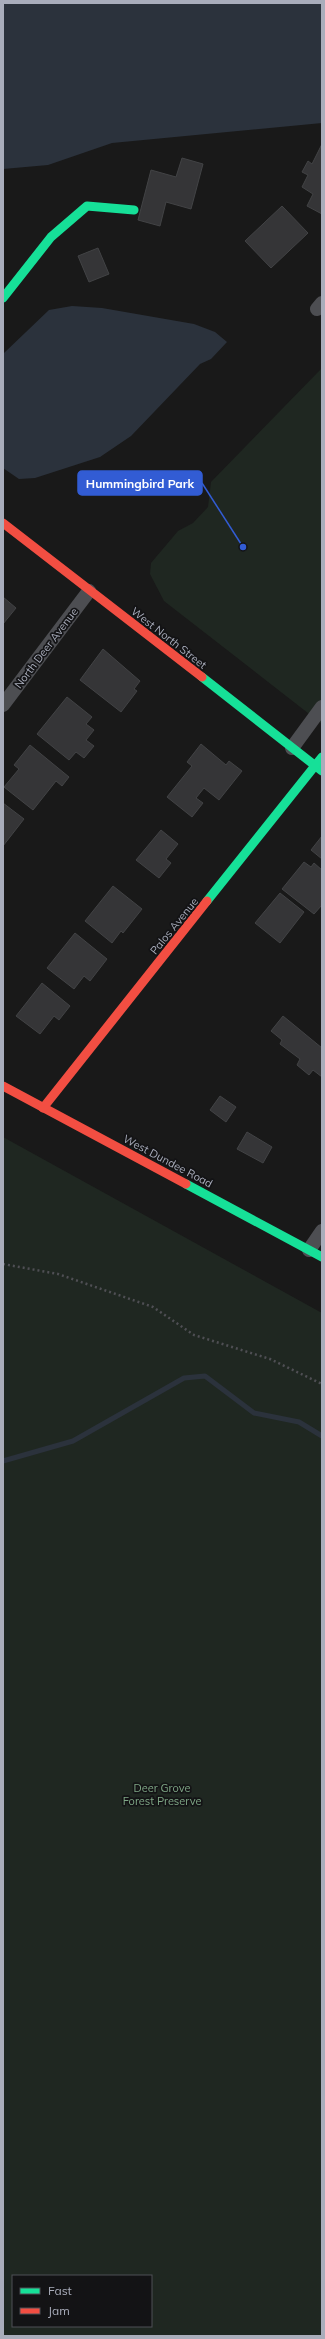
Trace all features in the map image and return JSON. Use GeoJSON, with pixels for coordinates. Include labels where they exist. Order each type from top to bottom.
{"type":"FeatureCollection","features":[{"type":"Feature","properties":{"kind":"street"},"geometry":{"type":"LineString","coordinates":[[3,298],[51,237],[87,206],[134,210]]}},
{"type":"Feature","properties":{"kind":"street","name":"West North Street"},"geometry":{"type":"LineString","coordinates":[[3,523],[318,768]]}},
{"type":"Feature","properties":{"kind":"street","name":"North Deer Avenue"},"geometry":{"type":"LineString","coordinates":[[3,705],[90,592]]}},
{"type":"Feature","properties":{"kind":"street"},"geometry":{"type":"LineString","coordinates":[[292,748],[322,707]]}},
{"type":"Feature","properties":{"kind":"street","name":"Palos Avenue"},"geometry":{"type":"LineString","coordinates":[[43,1108],[318,768],[322,757]]}},
{"type":"Feature","properties":{"kind":"street","name":"West Dundee Road"},"geometry":{"type":"LineString","coordinates":[[3,1086],[322,1257]]}},
{"type":"Feature","properties":{"kind":"street"},"geometry":{"type":"LineString","coordinates":[[309,1250],[322,1231]]}},
{"type":"Feature","properties":{"kind":"path"},"geometry":{"type":"LineString","coordinates":[[3,1264],[58,1274],[153,1307],[194,1335],[270,1359],[322,1384]]}},
{"type":"Feature","properties":{"kind":"green space"},"geometry":{"type":"Polygon","coordinates":[[[322,368],[322,724],[164,601],[150,574],[151,563],[178,531],[193,523],[208,507],[211,482],[322,368]]]}},
{"type":"Feature","properties":{"kind":"green space","name":"Deer Grove Forest Preserve"},"geometry":{"type":"Polygon","coordinates":[[[3,1137],[322,1313],[322,2336],[3,2336],[3,1137]]]}},
{"type":"Feature","properties":{"kind":"shaded area"},"geometry":{"type":"Polygon","coordinates":[[[3,3],[322,3],[322,123],[112,143],[48,165],[3,169],[3,3]]]}},
{"type":"Feature","properties":{"kind":"shaded area"},"geometry":{"type":"Polygon","coordinates":[[[72,306],[102,308],[194,324],[215,332],[227,342],[211,359],[200,364],[131,436],[100,457],[35,478],[19,479],[3,468],[3,354],[49,310],[72,306]]]}},
{"type":"Feature","properties":{"kind":"building"},"geometry":{"type":"Polygon","coordinates":[[[322,144],[322,214],[307,206],[313,194],[302,187],[308,175],[302,172],[308,161],[312,164],[322,144]]]}},
{"type":"Feature","properties":{"kind":"building"},"geometry":{"type":"Polygon","coordinates":[[[182,158],[203,164],[191,209],[166,202],[160,226],[138,220],[151,170],[176,177],[182,158]]]}},
{"type":"Feature","properties":{"kind":"building"},"geometry":{"type":"Polygon","coordinates":[[[282,206],[308,233],[271,268],[245,241],[282,206]]]}},
{"type":"Feature","properties":{"kind":"building"},"geometry":{"type":"Polygon","coordinates":[[[98,248],[109,274],[89,282],[78,256],[98,248]]]}},
{"type":"Feature","properties":{"kind":"building"},"geometry":{"type":"Polygon","coordinates":[[[3,597],[16,608],[3,624],[3,597]]]}},
{"type":"Feature","properties":{"kind":"building"},"geometry":{"type":"Polygon","coordinates":[[[103,649],[140,681],[134,689],[137,691],[121,712],[80,680],[103,649]]]}},
{"type":"Feature","properties":{"kind":"building"},"geometry":{"type":"Polygon","coordinates":[[[67,697],[92,717],[86,724],[94,730],[86,740],[94,746],[84,758],[76,752],[69,760],[37,734],[67,697]]]}},
{"type":"Feature","properties":{"kind":"building"},"geometry":{"type":"Polygon","coordinates":[[[201,744],[226,765],[229,761],[242,771],[219,800],[204,788],[196,798],[203,803],[192,817],[167,797],[192,766],[187,762],[201,744]]]}},
{"type":"Feature","properties":{"kind":"building"},"geometry":{"type":"Polygon","coordinates":[[[30,745],[69,777],[62,786],[56,781],[33,810],[4,787],[19,769],[14,765],[30,745]]]}},
{"type":"Feature","properties":{"kind":"building"},"geometry":{"type":"Polygon","coordinates":[[[3,803],[24,819],[3,846],[3,803]]]}},
{"type":"Feature","properties":{"kind":"building"},"geometry":{"type":"Polygon","coordinates":[[[161,830],[178,844],[166,859],[171,863],[159,878],[136,860],[161,830]]]}},
{"type":"Feature","properties":{"kind":"building"},"geometry":{"type":"Polygon","coordinates":[[[322,836],[322,859],[311,850],[322,836]]]}},
{"type":"Feature","properties":{"kind":"building"},"geometry":{"type":"Polygon","coordinates":[[[304,862],[311,867],[314,863],[322,870],[322,905],[314,914],[282,889],[304,862]]]}},
{"type":"Feature","properties":{"kind":"building"},"geometry":{"type":"Polygon","coordinates":[[[113,886],[142,909],[123,933],[121,931],[112,943],[85,921],[113,886]]]}},
{"type":"Feature","properties":{"kind":"building"},"geometry":{"type":"Polygon","coordinates":[[[280,893],[304,912],[280,943],[255,923],[280,893]]]}},
{"type":"Feature","properties":{"kind":"building"},"geometry":{"type":"Polygon","coordinates":[[[75,933],[107,959],[90,981],[84,976],[74,989],[47,968],[75,933]]]}},
{"type":"Feature","properties":{"kind":"building"},"geometry":{"type":"Polygon","coordinates":[[[42,983],[70,1006],[59,1020],[54,1016],[40,1034],[16,1016],[42,983]]]}},
{"type":"Feature","properties":{"kind":"building"},"geometry":{"type":"Polygon","coordinates":[[[283,1016],[322,1048],[322,1077],[313,1070],[309,1075],[297,1065],[300,1059],[280,1044],[282,1040],[271,1031],[283,1016]]]}},
{"type":"Feature","properties":{"kind":"building"},"geometry":{"type":"Polygon","coordinates":[[[220,1096],[236,1107],[226,1122],[210,1110],[220,1096]]]}},
{"type":"Feature","properties":{"kind":"building"},"geometry":{"type":"Polygon","coordinates":[[[247,1132],[272,1147],[263,1163],[237,1149],[247,1132]]]}},
{"type":"Feature","properties":{"kind":"waterway"},"geometry":{"type":"LineString","coordinates":[[3,1461],[73,1441],[184,1378],[205,1376],[254,1413],[299,1422],[322,1436]]}},
{"type":"Feature","properties":{"kind":"traffic: fast"},"geometry":{"type":"LineString","coordinates":[[3,298],[51,237],[87,206],[134,210]]}},
{"type":"Feature","properties":{"kind":"traffic: fast"},"geometry":{"type":"LineString","coordinates":[[202,677],[322,771]]}},
{"type":"Feature","properties":{"kind":"traffic: fast"},"geometry":{"type":"LineString","coordinates":[[207,901],[322,757]]}},
{"type":"Feature","properties":{"kind":"traffic: fast"},"geometry":{"type":"LineString","coordinates":[[186,1184],[322,1257]]}},
{"type":"Feature","properties":{"kind":"traffic: jam"},"geometry":{"type":"LineString","coordinates":[[3,523],[202,677]]}},
{"type":"Feature","properties":{"kind":"traffic: jam"},"geometry":{"type":"LineString","coordinates":[[43,1108],[207,901]]}},
{"type":"Feature","properties":{"kind":"traffic: jam"},"geometry":{"type":"LineString","coordinates":[[3,1086],[186,1184]]}},
{"type":"Feature","properties":{"kind":"place","name":"Hummingbird Park"},"geometry":{"type":"Point","coordinates":[243,547]}}]}
